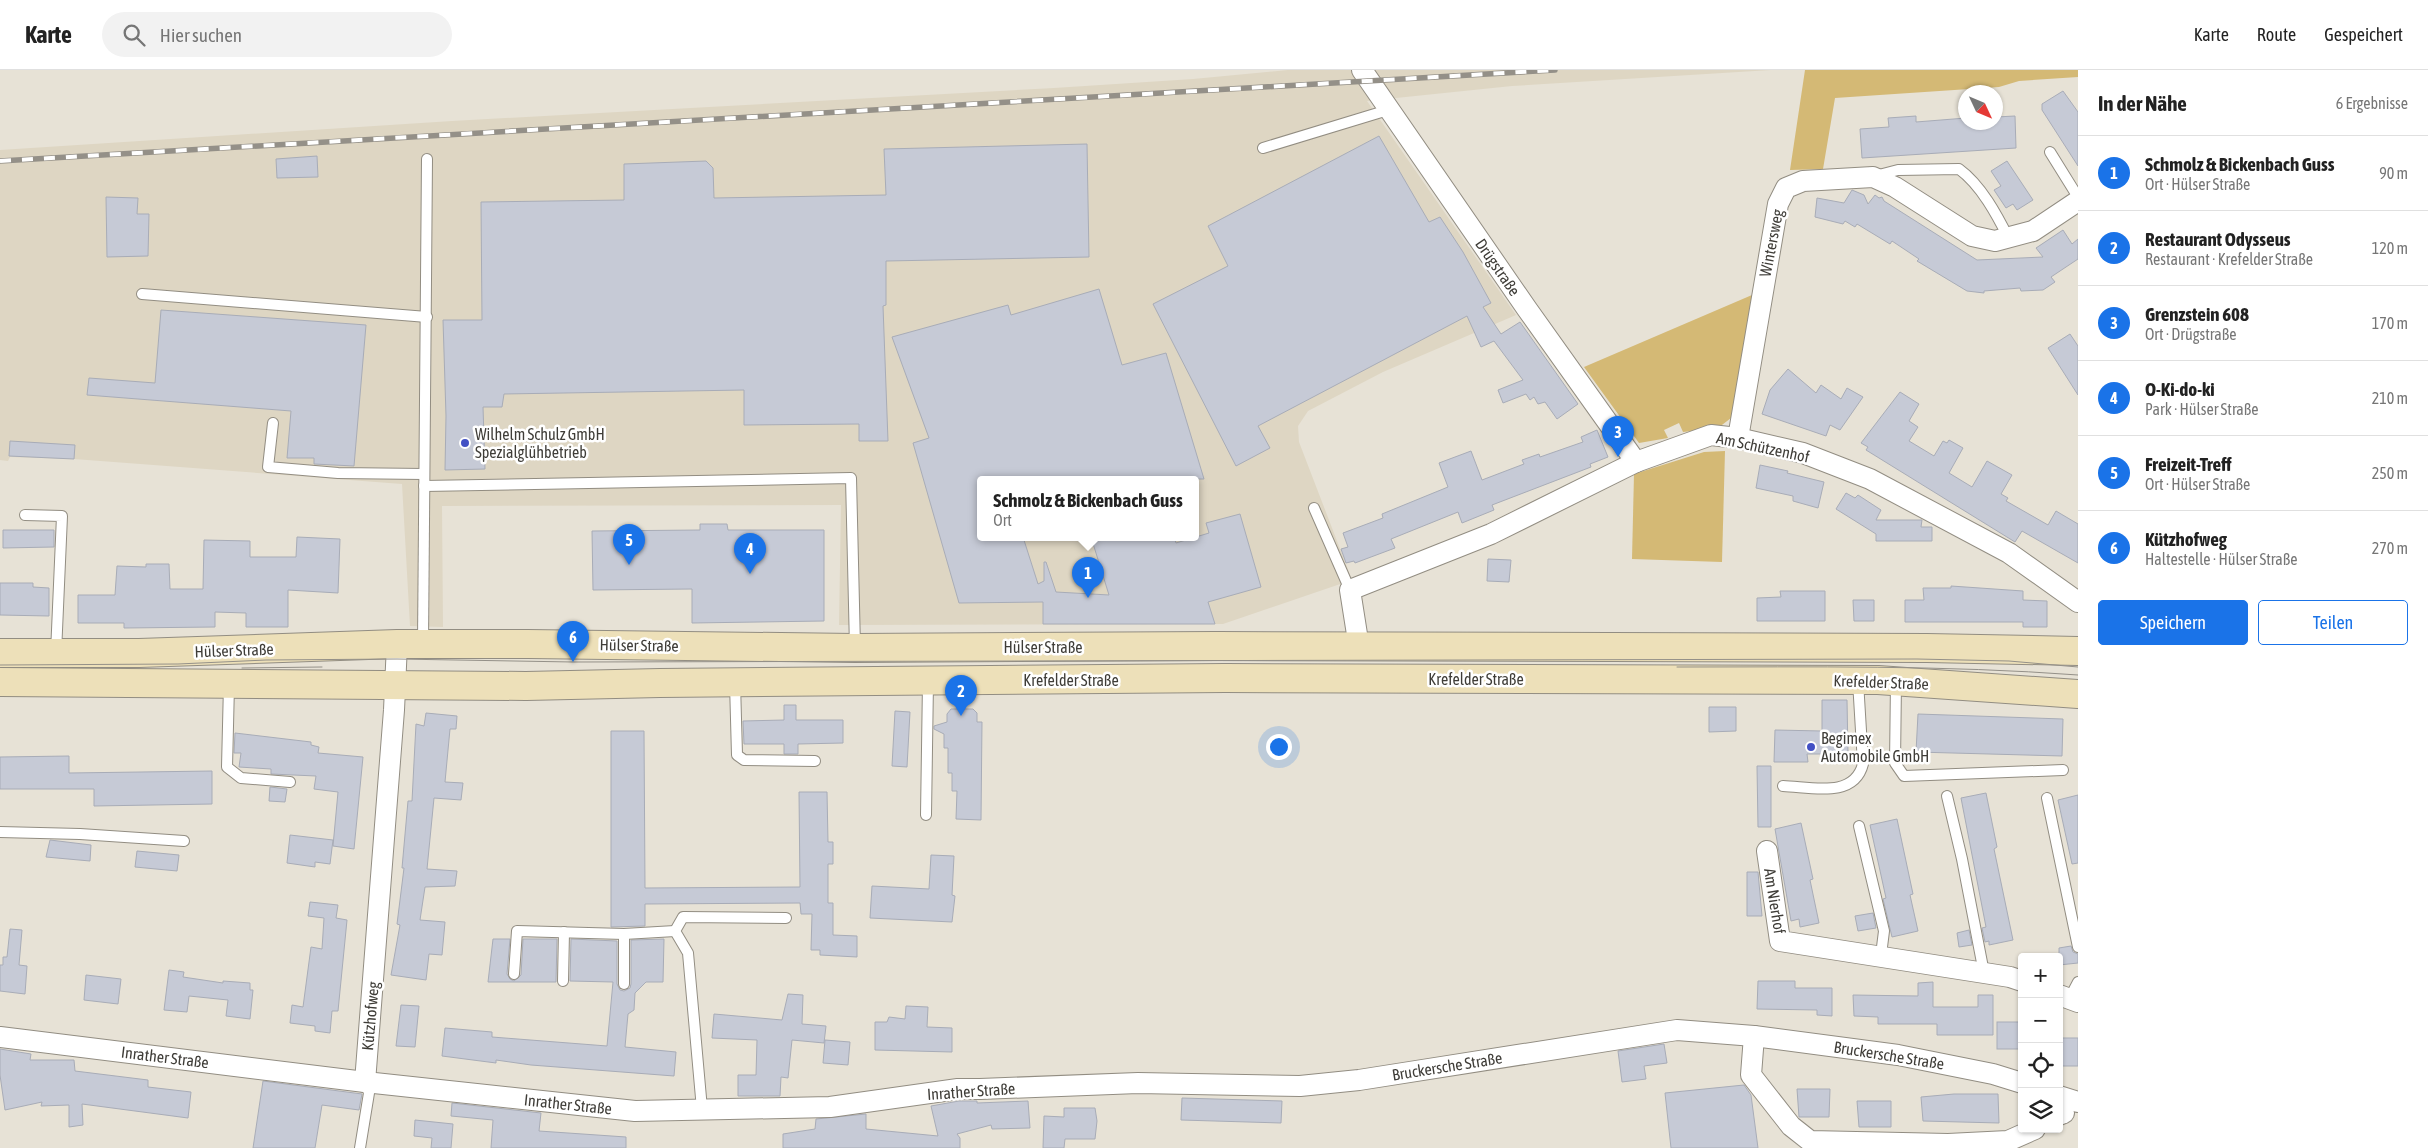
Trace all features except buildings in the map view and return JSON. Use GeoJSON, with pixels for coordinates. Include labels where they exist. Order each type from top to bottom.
{"type":"FeatureCollection","features":[{"type":"Feature","properties":{"kind":"street","name":"Drügstraße"},"geometry":{"type":"LineString","coordinates":[[1362,70],[1388,110],[1636,462]]}},
{"type":"Feature","properties":{"kind":"street","name":"Wintersweg"},"geometry":{"type":"LineString","coordinates":[[1738,438],[1778,204],[1786,188],[1803,181],[1873,177],[1895,187],[1972,236],[1995,241],[2009,239],[2033,231],[2078,199]]}},
{"type":"Feature","properties":{"kind":"street","name":"Am Schützenhof"},"geometry":{"type":"LineString","coordinates":[[1350,590],[1492,534],[1636,462],[1711,435],[1738,438],[1803,453],[1870,480],[2009,553],[2078,602]]}},
{"type":"Feature","properties":{"kind":"street"},"geometry":{"type":"LineString","coordinates":[[1350,590],[1359,647]]}},
{"type":"Feature","properties":{"kind":"street","name":"Hülser Straße"},"geometry":{"type":"LineString","coordinates":[[0,653],[149,653],[410,644],[606,644],[855,648],[1217,646]]}},
{"type":"Feature","properties":{"kind":"street","name":"Kützhofweg"},"geometry":{"type":"LineString","coordinates":[[365,1082],[396,686],[410,644]]}},
{"type":"Feature","properties":{"kind":"street","name":"Krefelder Straße"},"geometry":{"type":"LineString","coordinates":[[1217,646],[1928,648],[2078,651]]}},
{"type":"Feature","properties":{"kind":"street","name":"Krefelder Straße"},"geometry":{"type":"LineString","coordinates":[[873,681],[1225,678],[1858,680],[2078,694]]}},
{"type":"Feature","properties":{"kind":"street","name":"Hülser Straße"},"geometry":{"type":"LineString","coordinates":[[0,682],[526,686],[873,681]]}},
{"type":"Feature","properties":{"kind":"street","name":"Am Nierhof"},"geometry":{"type":"LineString","coordinates":[[1767,851],[1780,941],[1881,955],[2018,980]]}},
{"type":"Feature","properties":{"kind":"street","name":"Bruckersche Straße"},"geometry":{"type":"LineString","coordinates":[[1138,1083],[1300,1086],[1360,1080],[1677,1030],[1754,1036],[1898,1055],[1993,1074],[2018,1082]]}},
{"type":"Feature","properties":{"kind":"street"},"geometry":{"type":"LineString","coordinates":[[1754,1036],[1751,1075],[1791,1126],[1810,1141],[1948,1144],[2008,1141],[2026,1133]]}},
{"type":"Feature","properties":{"kind":"street","name":"Inrather Straße"},"geometry":{"type":"LineString","coordinates":[[0,1037],[365,1082],[635,1112],[830,1107],[958,1090],[1138,1083]]}},
{"type":"Feature","properties":{"kind":"lane"},"geometry":{"type":"LineString","coordinates":[[1263,148],[1388,110]]}},
{"type":"Feature","properties":{"kind":"lane"},"geometry":{"type":"LineString","coordinates":[[2050,152],[2078,199]]}},
{"type":"Feature","properties":{"kind":"lane"},"geometry":{"type":"LineString","coordinates":[[410,644],[424,486],[427,317],[426,159]]}},
{"type":"Feature","properties":{"kind":"lane"},"geometry":{"type":"LineString","coordinates":[[1873,177],[1898,170],[1959,169],[1975,184],[1998,218],[2009,239]]}},
{"type":"Feature","properties":{"kind":"lane"},"geometry":{"type":"LineString","coordinates":[[142,294],[427,317]]}},
{"type":"Feature","properties":{"kind":"lane"},"geometry":{"type":"LineString","coordinates":[[273,423],[268,467],[338,473],[424,474]]}},
{"type":"Feature","properties":{"kind":"lane"},"geometry":{"type":"LineString","coordinates":[[424,486],[851,478],[855,648]]}},
{"type":"Feature","properties":{"kind":"lane"},"geometry":{"type":"LineString","coordinates":[[1314,508],[1350,590]]}},
{"type":"Feature","properties":{"kind":"lane"},"geometry":{"type":"LineString","coordinates":[[25,515],[62,516],[56,653]]}},
{"type":"Feature","properties":{"kind":"lane"},"geometry":{"type":"LineString","coordinates":[[1783,786],[1834,788],[1853,783],[1860,774],[1863,764],[1858,680]]}},
{"type":"Feature","properties":{"kind":"lane"},"geometry":{"type":"LineString","coordinates":[[926,814],[928,681]]}},
{"type":"Feature","properties":{"kind":"lane"},"geometry":{"type":"LineString","coordinates":[[735,682],[737,755],[744,760],[815,761]]}},
{"type":"Feature","properties":{"kind":"lane"},"geometry":{"type":"LineString","coordinates":[[1896,682],[1895,763],[1904,776],[2063,770]]}},
{"type":"Feature","properties":{"kind":"lane"},"geometry":{"type":"LineString","coordinates":[[229,684],[227,767],[241,778],[290,782]]}},
{"type":"Feature","properties":{"kind":"lane"},"geometry":{"type":"LineString","coordinates":[[1947,796],[1962,858],[1984,973]]}},
{"type":"Feature","properties":{"kind":"lane"},"geometry":{"type":"LineString","coordinates":[[2047,798],[2078,946]]}},
{"type":"Feature","properties":{"kind":"lane"},"geometry":{"type":"LineString","coordinates":[[1859,826],[1884,931],[1881,955]]}},
{"type":"Feature","properties":{"kind":"lane"},"geometry":{"type":"LineString","coordinates":[[0,832],[80,834],[184,841]]}},
{"type":"Feature","properties":{"kind":"lane"},"geometry":{"type":"LineString","coordinates":[[675,931],[683,918],[786,918]]}},
{"type":"Feature","properties":{"kind":"lane"},"geometry":{"type":"LineString","coordinates":[[514,974],[517,931],[624,934],[675,931]]}},
{"type":"Feature","properties":{"kind":"lane"},"geometry":{"type":"LineString","coordinates":[[675,931],[688,953],[702,1109]]}},
{"type":"Feature","properties":{"kind":"lane"},"geometry":{"type":"LineString","coordinates":[[563,981],[564,932]]}},
{"type":"Feature","properties":{"kind":"lane"},"geometry":{"type":"LineString","coordinates":[[624,934],[624,984]]}},
{"type":"Feature","properties":{"kind":"lane","name":"Kützhofweg"},"geometry":{"type":"LineString","coordinates":[[360,1148],[369,1093],[365,1082]]}},
{"type":"Feature","properties":{"kind":"shaded area"},"geometry":{"type":"Polygon","coordinates":[[[1288,70],[1771,70],[1512,86],[1367,101],[1516,315],[1383,372],[1308,411],[1298,426],[1299,442],[1352,580],[1223,624],[839,625],[841,505],[442,506],[443,627],[410,626],[402,484],[74,459],[10,457],[8,461],[0,460],[0,150],[452,121],[1193,79],[1288,70]]]}},
{"type":"Feature","properties":{"kind":"shaded area"},"geometry":{"type":"Polygon","coordinates":[[[1805,70],[2078,70],[2078,77],[2019,81],[2003,86],[1958,85],[1958,90],[1835,98],[1823,169],[1790,170],[1805,70]]]}},
{"type":"Feature","properties":{"kind":"shaded area"},"geometry":{"type":"Polygon","coordinates":[[[1752,295],[1731,418],[1718,428],[1683,432],[1679,423],[1664,430],[1668,438],[1639,443],[1584,367],[1752,295]]]}},
{"type":"Feature","properties":{"kind":"shaded area"},"geometry":{"type":"Polygon","coordinates":[[[1725,451],[1722,562],[1632,559],[1634,474],[1704,452],[1725,451]]]}},
{"type":"Feature","properties":{"kind":"tram line"},"geometry":{"type":"LineString","coordinates":[[0,665],[178,664],[266,660],[397,659],[573,662],[1917,659],[2009,661],[2078,667]]}},
{"type":"Feature","properties":{"kind":"tram line"},"geometry":{"type":"LineString","coordinates":[[242,668],[322,667]]}},
{"type":"Feature","properties":{"kind":"tram line"},"geometry":{"type":"LineString","coordinates":[[1677,667],[1928,668],[2078,675]]}},
{"type":"Feature","properties":{"kind":"railway"},"geometry":{"type":"LineString","coordinates":[[0,161],[1555,70]]}},
{"type":"Feature","properties":{"kind":"place","name":"Wilhelm Schulz GmbH Spezialglühbetrieb"},"geometry":{"type":"Point","coordinates":[465,443]}},
{"type":"Feature","properties":{"kind":"place","name":"Grenzstein 608"},"geometry":{"type":"Point","coordinates":[1618,457]}},
{"type":"Feature","properties":{"kind":"place","name":"Freizeit-Treff"},"geometry":{"type":"Point","coordinates":[629,565]}},
{"type":"Feature","properties":{"kind":"place","name":"O-Ki-do-ki"},"geometry":{"type":"Point","coordinates":[750,574]}},
{"type":"Feature","properties":{"kind":"place","name":"Schmolz & Bickenbach Guss"},"geometry":{"type":"Point","coordinates":[1088,598]}},
{"type":"Feature","properties":{"kind":"place","name":"Kützhofweg"},"geometry":{"type":"Point","coordinates":[573,662]}},
{"type":"Feature","properties":{"kind":"place","name":"Restaurant Odysseus"},"geometry":{"type":"Point","coordinates":[961,716]}},
{"type":"Feature","properties":{"kind":"place","name":"Begimex Automobile GmbH"},"geometry":{"type":"Point","coordinates":[1811,747]}}]}
